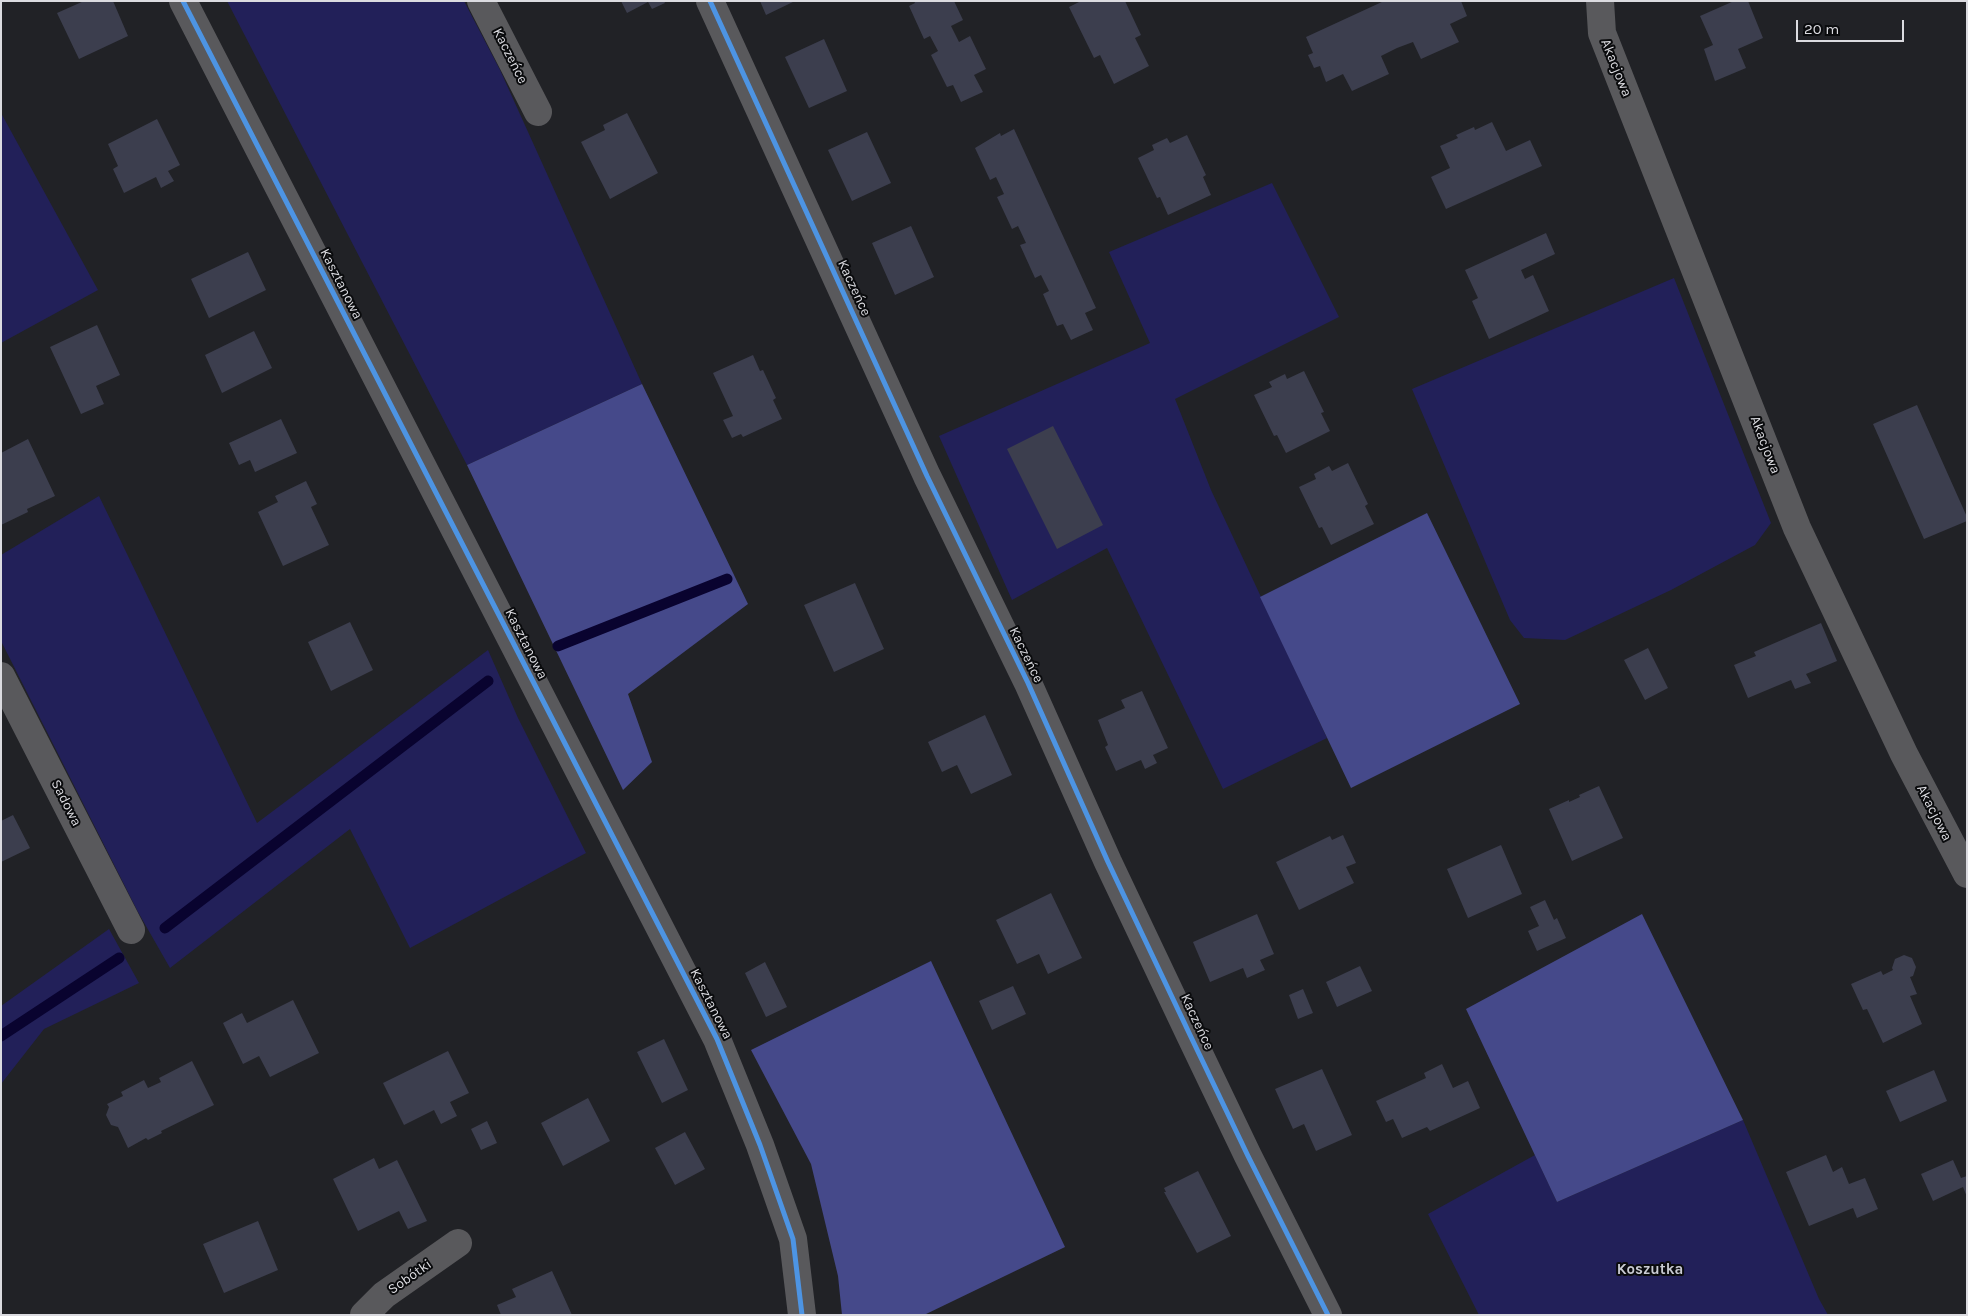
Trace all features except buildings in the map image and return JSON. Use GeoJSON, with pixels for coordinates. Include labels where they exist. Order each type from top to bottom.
{"type":"FeatureCollection","features":[{"type":"Feature","properties":{"kind":"street","name":"Kasztanowa"},"geometry":{"type":"LineString","coordinates":[[183,1],[717,1038],[760,1145],[793,1239],[802,1315]]}},
{"type":"Feature","properties":{"kind":"street","name":"Kaczeńce"},"geometry":{"type":"LineString","coordinates":[[481,1],[538,112]]}},
{"type":"Feature","properties":{"kind":"street","name":"Kaczeńce"},"geometry":{"type":"LineString","coordinates":[[710,1],[927,476],[1028,683],[1108,862],[1248,1156],[1328,1315]]}},
{"type":"Feature","properties":{"kind":"street","name":"Akacjowa"},"geometry":{"type":"LineString","coordinates":[[1600,1],[1602,33],[1797,528],[1904,754],[1967,874]]}},
{"type":"Feature","properties":{"kind":"street","name":"Sadowa"},"geometry":{"type":"LineString","coordinates":[[1,676],[131,930]]}},
{"type":"Feature","properties":{"kind":"street","name":"Sobótki"},"geometry":{"type":"LineString","coordinates":[[364,1315],[384,1295],[458,1243]]}},
{"type":"Feature","properties":{"kind":"shaded area"},"geometry":{"type":"Polygon","coordinates":[[[227,1],[464,1],[500,70],[642,384],[467,465],[227,1]]]}},
{"type":"Feature","properties":{"kind":"shaded area"},"geometry":{"type":"Polygon","coordinates":[[[1,113],[98,290],[1,343],[1,113]]]}},
{"type":"Feature","properties":{"kind":"shaded area"},"geometry":{"type":"Polygon","coordinates":[[[1272,183],[1339,317],[1175,399],[1211,490],[1327,738],[1223,789],[1107,548],[1012,600],[939,436],[1150,343],[1109,252],[1272,183]]]}},
{"type":"Feature","properties":{"kind":"shaded area"},"geometry":{"type":"Polygon","coordinates":[[[1674,278],[1771,523],[1755,545],[1671,590],[1565,640],[1524,638],[1510,620],[1412,389],[1674,278]]]}},
{"type":"Feature","properties":{"kind":"shaded area"},"geometry":{"type":"Polygon","coordinates":[[[642,384],[748,604],[628,694],[652,762],[623,790],[467,465],[642,384]]]}},
{"type":"Feature","properties":{"kind":"shaded area"},"geometry":{"type":"Polygon","coordinates":[[[99,496],[257,823],[488,650],[518,718],[586,853],[410,948],[350,829],[170,968],[138,912],[1,641],[1,555],[99,496]]]}},
{"type":"Feature","properties":{"kind":"shaded area"},"geometry":{"type":"Polygon","coordinates":[[[1427,513],[1520,704],[1351,788],[1260,597],[1427,513]]]}},
{"type":"Feature","properties":{"kind":"shaded area"},"geometry":{"type":"Polygon","coordinates":[[[1642,914],[1743,1120],[1557,1202],[1466,1009],[1642,914]]]}},
{"type":"Feature","properties":{"kind":"shaded area"},"geometry":{"type":"Polygon","coordinates":[[[109,929],[139,983],[44,1029],[1,1084],[1,1006],[109,929]]]}},
{"type":"Feature","properties":{"kind":"shaded area"},"geometry":{"type":"Polygon","coordinates":[[[931,961],[1065,1247],[924,1315],[842,1315],[838,1276],[811,1164],[751,1050],[931,961]]]}},
{"type":"Feature","properties":{"kind":"shaded area"},"geometry":{"type":"Polygon","coordinates":[[[1743,1120],[1819,1299],[1828,1315],[1479,1315],[1428,1214],[1535,1155],[1557,1202],[1743,1120]]]}},
{"type":"Feature","properties":{"kind":"waterway"},"geometry":{"type":"LineString","coordinates":[[558,646],[727,579]]}},
{"type":"Feature","properties":{"kind":"waterway"},"geometry":{"type":"LineString","coordinates":[[165,928],[488,681]]}},
{"type":"Feature","properties":{"kind":"waterway"},"geometry":{"type":"LineString","coordinates":[[1,1036],[119,958]]}},
{"type":"Feature","properties":{"kind":"cycle path"},"geometry":{"type":"LineString","coordinates":[[183,1],[717,1039],[760,1145],[793,1239],[802,1315]]}},
{"type":"Feature","properties":{"kind":"cycle path"},"geometry":{"type":"LineString","coordinates":[[710,1],[927,476],[1028,683],[1108,862],[1248,1156],[1328,1315]]}},
{"type":"Feature","properties":{"kind":"district","name":"Koszutka"},"geometry":{"type":"Point","coordinates":[1650,1270]}}]}
